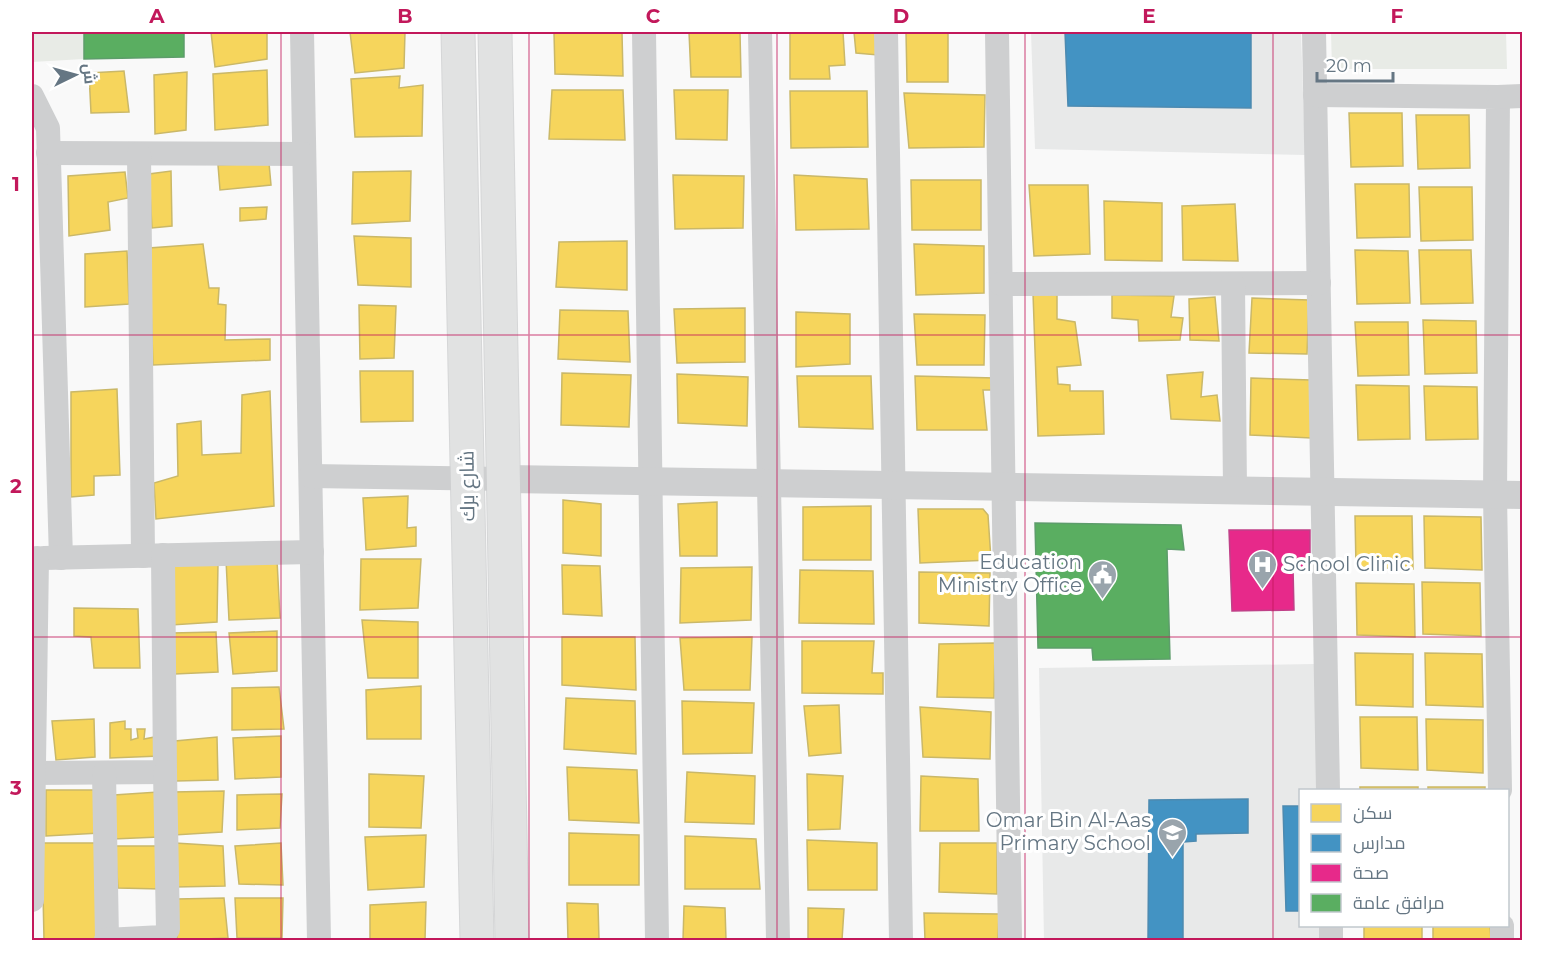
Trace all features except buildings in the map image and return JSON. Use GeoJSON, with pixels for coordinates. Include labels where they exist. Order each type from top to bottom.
{"type":"FeatureCollection","features":[{"type":"Feature","properties":{"kind":"main road","name":"شارع برك"},"geometry":{"type":"LineString","coordinates":[[458,32],[477,940]]}},
{"type":"Feature","properties":{"kind":"main road","name":"شارع برك"},"geometry":{"type":"LineString","coordinates":[[495,32],[512,940]]}},
{"type":"Feature","properties":{"kind":"street"},"geometry":{"type":"LineString","coordinates":[[302,32],[319,940]]}},
{"type":"Feature","properties":{"kind":"street"},"geometry":{"type":"LineString","coordinates":[[644,32],[657,940]]}},
{"type":"Feature","properties":{"kind":"street"},"geometry":{"type":"LineString","coordinates":[[760,32],[778,940]]}},
{"type":"Feature","properties":{"kind":"street"},"geometry":{"type":"LineString","coordinates":[[886,32],[901,940]]}},
{"type":"Feature","properties":{"kind":"street"},"geometry":{"type":"LineString","coordinates":[[997,32],[1010,940]]}},
{"type":"Feature","properties":{"kind":"street"},"geometry":{"type":"LineString","coordinates":[[1314,32],[1328,789]]}},
{"type":"Feature","properties":{"kind":"street"},"geometry":{"type":"LineString","coordinates":[[1315,95],[1522,96]]}},
{"type":"Feature","properties":{"kind":"street"},"geometry":{"type":"LineString","coordinates":[[32,96],[48,128],[61,558]]}},
{"type":"Feature","properties":{"kind":"street"},"geometry":{"type":"LineString","coordinates":[[1498,97],[1509,495],[1500,789]]}},
{"type":"Feature","properties":{"kind":"street"},"geometry":{"type":"LineString","coordinates":[[48,153],[303,154]]}},
{"type":"Feature","properties":{"kind":"street"},"geometry":{"type":"LineString","coordinates":[[104,774],[107,940],[162,938],[168,929],[165,772],[153,555],[139,154]]}},
{"type":"Feature","properties":{"kind":"street"},"geometry":{"type":"LineString","coordinates":[[1001,284],[1319,283]]}},
{"type":"Feature","properties":{"kind":"street"},"geometry":{"type":"LineString","coordinates":[[1233,284],[1235,491]]}},
{"type":"Feature","properties":{"kind":"street"},"geometry":{"type":"LineString","coordinates":[[311,476],[1509,495]]}},
{"type":"Feature","properties":{"kind":"street"},"geometry":{"type":"LineString","coordinates":[[32,900],[34,558],[312,552]]}},
{"type":"Feature","properties":{"kind":"street"},"geometry":{"type":"LineString","coordinates":[[34,773],[165,772]]}},
{"type":"Feature","properties":{"kind":"shaded area"},"geometry":{"type":"Polygon","coordinates":[[[32,32],[84,32],[84,59],[32,62],[32,32]]]}},
{"type":"Feature","properties":{"kind":"shaded area"},"geometry":{"type":"Polygon","coordinates":[[[1031,32],[1301,32],[1305,155],[1035,149],[1031,32]]]}},
{"type":"Feature","properties":{"kind":"shaded area"},"geometry":{"type":"Polygon","coordinates":[[[1331,32],[1506,32],[1507,69],[1332,69],[1331,32]]]}},
{"type":"Feature","properties":{"kind":"shaded area","name":"Omar Bin Al-Aas Primary School"},"geometry":{"type":"Polygon","coordinates":[[[1314,664],[1318,789],[1299,789],[1299,927],[1321,927],[1321,940],[1044,940],[1039,668],[1314,664]]]}},
{"type":"Feature","properties":{"kind":"place","name":"School Clinic"},"geometry":{"type":"Point","coordinates":[1262,590]}},
{"type":"Feature","properties":{"kind":"place","name":"Education Ministry Office"},"geometry":{"type":"Point","coordinates":[1103,600]}},
{"type":"Feature","properties":{"kind":"place","name":"Omar Bin Al-Aas Primary School"},"geometry":{"type":"Point","coordinates":[1172,858]}}]}
